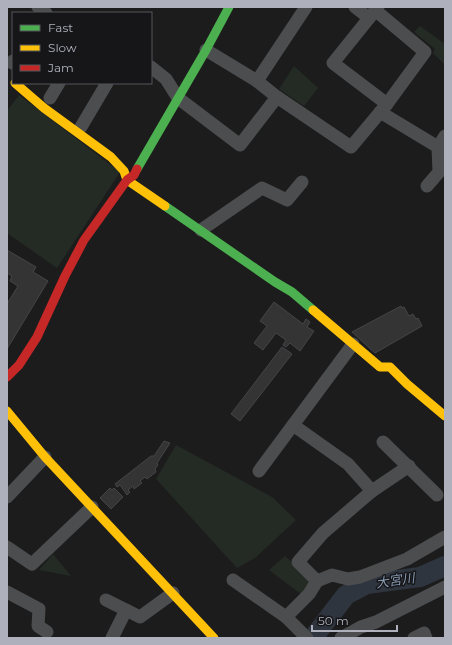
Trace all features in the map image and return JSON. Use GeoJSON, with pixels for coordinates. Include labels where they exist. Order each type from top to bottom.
{"type":"FeatureCollection","features":[{"type":"Feature","properties":{"kind":"street"},"geometry":{"type":"LineString","coordinates":[[7,377],[15,370],[40,333],[72,261],[88,235],[127,180],[134,175],[229,7]]}},
{"type":"Feature","properties":{"kind":"street"},"geometry":{"type":"LineString","coordinates":[[258,81],[306,7]]}},
{"type":"Feature","properties":{"kind":"street"},"geometry":{"type":"LineString","coordinates":[[206,50],[258,81],[277,97],[351,147],[384,108],[425,52],[374,12],[355,7]]}},
{"type":"Feature","properties":{"kind":"street"},"geometry":{"type":"LineString","coordinates":[[374,12],[333,63],[384,108],[438,147]]}},
{"type":"Feature","properties":{"kind":"street"},"geometry":{"type":"LineString","coordinates":[[152,68],[166,79],[178,98],[240,145],[277,97]]}},
{"type":"Feature","properties":{"kind":"street"},"geometry":{"type":"LineString","coordinates":[[16,84],[44,108],[111,157],[124,171],[127,180],[275,282],[292,292],[380,366],[390,367],[407,384],[445,416]]}},
{"type":"Feature","properties":{"kind":"street"},"geometry":{"type":"LineString","coordinates":[[50,98],[58,84]]}},
{"type":"Feature","properties":{"kind":"street"},"geometry":{"type":"LineString","coordinates":[[81,127],[106,84]]}},
{"type":"Feature","properties":{"kind":"street"},"geometry":{"type":"LineString","coordinates":[[427,186],[442,174],[438,147],[445,136]]}},
{"type":"Feature","properties":{"kind":"street"},"geometry":{"type":"LineString","coordinates":[[201,230],[262,188],[287,200],[302,182]]}},
{"type":"Feature","properties":{"kind":"street"},"geometry":{"type":"LineString","coordinates":[[259,471],[353,344]]}},
{"type":"Feature","properties":{"kind":"street"},"geometry":{"type":"LineString","coordinates":[[7,411],[45,457],[214,638]]}},
{"type":"Feature","properties":{"kind":"street"},"geometry":{"type":"LineString","coordinates":[[293,425],[348,464],[372,491]]}},
{"type":"Feature","properties":{"kind":"street"},"geometry":{"type":"LineString","coordinates":[[383,442],[437,495]]}},
{"type":"Feature","properties":{"kind":"street"},"geometry":{"type":"LineString","coordinates":[[7,497],[45,457]]}},
{"type":"Feature","properties":{"kind":"street"},"geometry":{"type":"LineString","coordinates":[[317,581],[298,562],[323,533],[372,491],[409,466]]}},
{"type":"Feature","properties":{"kind":"street"},"geometry":{"type":"LineString","coordinates":[[7,547],[32,564],[92,506]]}},
{"type":"Feature","properties":{"kind":"street"},"geometry":{"type":"LineString","coordinates":[[286,617],[309,594],[317,581],[332,575],[348,579],[360,577],[407,559],[445,537]]}},
{"type":"Feature","properties":{"kind":"street"},"geometry":{"type":"LineString","coordinates":[[233,580],[286,617],[307,638]]}},
{"type":"Feature","properties":{"kind":"street"},"geometry":{"type":"LineString","coordinates":[[340,638],[359,623],[376,622],[445,587]]}},
{"type":"Feature","properties":{"kind":"street"},"geometry":{"type":"LineString","coordinates":[[7,592],[39,610],[38,626],[46,632]]}},
{"type":"Feature","properties":{"kind":"street"},"geometry":{"type":"LineString","coordinates":[[106,600],[140,618],[173,593]]}},
{"type":"Feature","properties":{"kind":"street"},"geometry":{"type":"LineString","coordinates":[[112,638],[126,610]]}},
{"type":"Feature","properties":{"kind":"street"},"geometry":{"type":"LineString","coordinates":[[414,638],[424,633],[426,638]]}},
{"type":"Feature","properties":{"kind":"shaded area"},"geometry":{"type":"Polygon","coordinates":[[[420,26],[445,44],[445,65],[433,53],[435,49],[414,32],[420,26]]]}},
{"type":"Feature","properties":{"kind":"shaded area"},"geometry":{"type":"Polygon","coordinates":[[[294,66],[318,88],[304,106],[279,89],[294,66]]]}},
{"type":"Feature","properties":{"kind":"shaded area"},"geometry":{"type":"Polygon","coordinates":[[[19,95],[120,172],[57,268],[7,233],[7,111],[19,95]]]}},
{"type":"Feature","properties":{"kind":"shaded area"},"geometry":{"type":"Polygon","coordinates":[[[176,445],[272,497],[296,520],[255,558],[237,568],[156,479],[176,445]]]}},
{"type":"Feature","properties":{"kind":"shaded area"},"geometry":{"type":"Polygon","coordinates":[[[53,554],[71,576],[39,570],[53,554]]]}},
{"type":"Feature","properties":{"kind":"shaded area"},"geometry":{"type":"Polygon","coordinates":[[[285,556],[310,579],[310,586],[301,594],[269,570],[285,556]]]}},
{"type":"Feature","properties":{"kind":"building"},"geometry":{"type":"Polygon","coordinates":[[[7,250],[36,267],[33,272],[48,281],[7,349],[7,304],[18,286],[10,281],[12,276],[7,273],[7,250]]]}},
{"type":"Feature","properties":{"kind":"building"},"geometry":{"type":"Polygon","coordinates":[[[274,302],[303,324],[306,319],[310,322],[307,327],[314,331],[300,351],[290,343],[286,347],[283,345],[286,340],[276,333],[263,350],[254,343],[267,326],[260,321],[274,302]]]}},
{"type":"Feature","properties":{"kind":"building"},"geometry":{"type":"Polygon","coordinates":[[[401,306],[402,308],[404,307],[409,316],[413,314],[416,319],[418,318],[422,326],[375,353],[352,332],[401,306]]]}},
{"type":"Feature","properties":{"kind":"building"},"geometry":{"type":"Polygon","coordinates":[[[282,347],[292,354],[240,421],[231,414],[282,347]]]}},
{"type":"Feature","properties":{"kind":"building"},"geometry":{"type":"Polygon","coordinates":[[[164,441],[170,443],[157,463],[158,465],[155,469],[156,472],[147,479],[145,477],[140,481],[142,483],[134,489],[133,486],[128,490],[130,492],[127,495],[120,485],[117,487],[115,484],[151,456],[154,456],[164,441]]]}},
{"type":"Feature","properties":{"kind":"building"},"geometry":{"type":"Polygon","coordinates":[[[110,488],[112,490],[114,488],[123,497],[111,509],[100,498],[110,488]]]}},
{"type":"Feature","properties":{"kind":"waterway","name":"大宮川"},"geometry":{"type":"LineString","coordinates":[[316,634],[346,595],[367,584],[420,577],[445,566]]}},
{"type":"Feature","properties":{"kind":"traffic: fast"},"geometry":{"type":"LineString","coordinates":[[137,169],[206,50],[229,7]]}},
{"type":"Feature","properties":{"kind":"traffic: fast"},"geometry":{"type":"LineString","coordinates":[[165,206],[275,282],[292,292],[313,310]]}},
{"type":"Feature","properties":{"kind":"traffic: slow"},"geometry":{"type":"LineString","coordinates":[[16,84],[44,108],[111,157],[124,171],[127,180],[165,206]]}},
{"type":"Feature","properties":{"kind":"traffic: slow"},"geometry":{"type":"LineString","coordinates":[[313,310],[380,367],[390,367],[407,384],[445,416]]}},
{"type":"Feature","properties":{"kind":"traffic: slow"},"geometry":{"type":"LineString","coordinates":[[7,411],[45,457],[214,638]]}},
{"type":"Feature","properties":{"kind":"traffic: jam"},"geometry":{"type":"LineString","coordinates":[[7,377],[19,365],[37,337],[65,276],[84,240],[127,180],[134,175],[137,169]]}}]}
